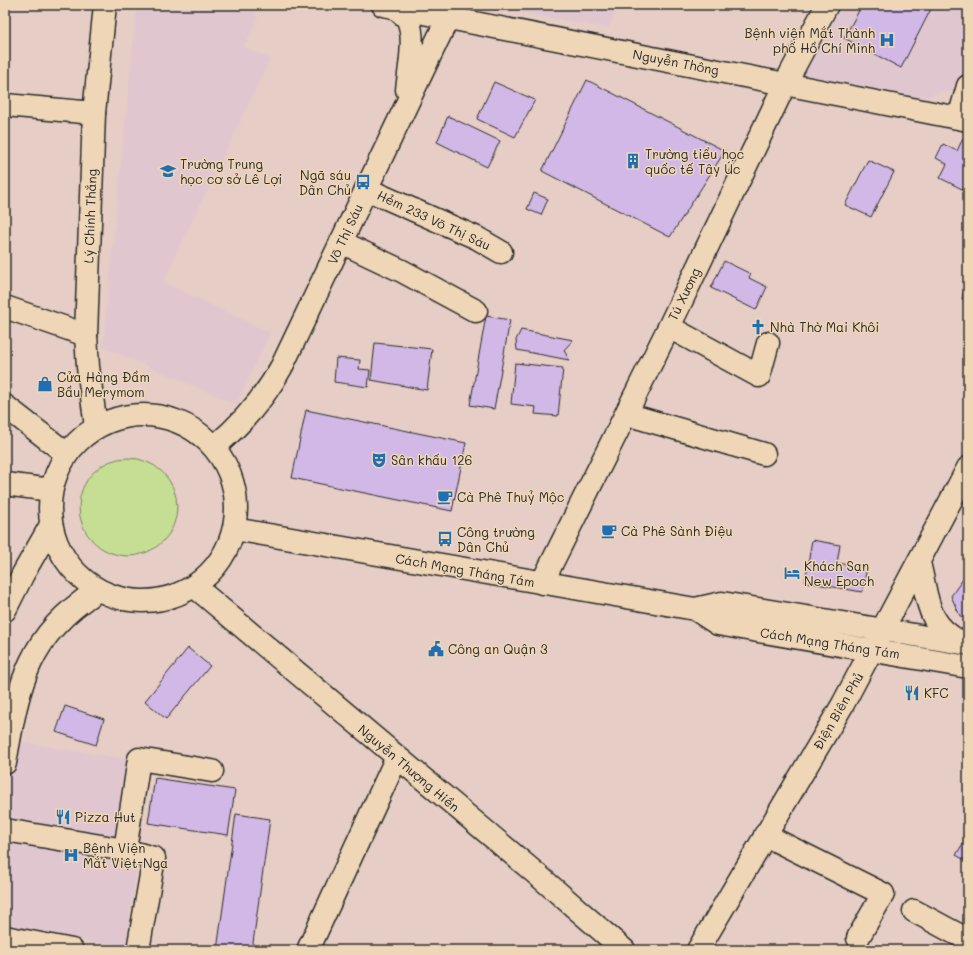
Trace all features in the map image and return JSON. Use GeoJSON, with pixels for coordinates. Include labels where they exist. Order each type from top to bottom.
{"type":"FeatureCollection","features":[{"type":"Feature","properties":{"kind":"main road","name":"Lý Chính Thắng"},"geometry":{"type":"LineString","coordinates":[[96,427],[88,367],[86,335],[94,113],[105,5]]}},
{"type":"Feature","properties":{"kind":"main road","name":"Tú Xương"},"geometry":{"type":"LineString","coordinates":[[542,583],[669,327],[785,84],[827,5]]}},
{"type":"Feature","properties":{"kind":"main road"},"geometry":{"type":"LineString","coordinates":[[389,6],[408,20],[411,34],[411,60],[404,109]]}},
{"type":"Feature","properties":{"kind":"main road","name":"Nguyễn Thông"},"geometry":{"type":"LineString","coordinates":[[389,6],[451,11],[785,84],[963,119]]}},
{"type":"Feature","properties":{"kind":"main road","name":"Võ Thị Sáu"},"geometry":{"type":"LineString","coordinates":[[214,447],[234,430],[252,411],[273,382],[451,11]]}},
{"type":"Feature","properties":{"kind":"main road"},"geometry":{"type":"LineString","coordinates":[[963,119],[968,86]]}},
{"type":"Feature","properties":{"kind":"main road"},"geometry":{"type":"LineString","coordinates":[[5,105],[94,113]]}},
{"type":"Feature","properties":{"kind":"main road","name":"Hẻm 233 Võ Thị Sáu"},"geometry":{"type":"LineString","coordinates":[[366,189],[477,238],[501,252]]}},
{"type":"Feature","properties":{"kind":"main road"},"geometry":{"type":"LineString","coordinates":[[341,242],[402,271],[476,311]]}},
{"type":"Feature","properties":{"kind":"main road"},"geometry":{"type":"LineString","coordinates":[[5,307],[86,335]]}},
{"type":"Feature","properties":{"kind":"main road"},"geometry":{"type":"LineString","coordinates":[[669,327],[759,376],[768,344]]}},
{"type":"Feature","properties":{"kind":"main road"},"geometry":{"type":"LineString","coordinates":[[5,406],[67,454]]}},
{"type":"Feature","properties":{"kind":"main road"},"geometry":{"type":"LineString","coordinates":[[626,414],[764,454]]}},
{"type":"Feature","properties":{"kind":"main road"},"geometry":{"type":"LineString","coordinates":[[136,415],[158,416],[185,425],[198,432],[214,447],[224,463],[232,481],[236,503],[234,529],[227,548],[207,575],[194,586],[171,597],[146,601],[122,599],[98,590],[76,573],[60,551],[51,525],[49,507],[51,490],[56,474],[67,454],[80,440],[96,427],[115,420],[136,415]]}},
{"type":"Feature","properties":{"kind":"main road","name":"Điện Biên Phủ"},"geometry":{"type":"LineString","coordinates":[[698,950],[843,704],[968,468]]}},
{"type":"Feature","properties":{"kind":"main road"},"geometry":{"type":"LineString","coordinates":[[5,484],[51,490]]}},
{"type":"Feature","properties":{"kind":"main road"},"geometry":{"type":"LineString","coordinates":[[5,610],[23,574],[51,525]]}},
{"type":"Feature","properties":{"kind":"main road","name":"Cách Mạng Tháng Tám"},"geometry":{"type":"LineString","coordinates":[[234,529],[695,609],[722,603],[884,629],[966,644]]}},
{"type":"Feature","properties":{"kind":"main road"},"geometry":{"type":"LineString","coordinates":[[919,563],[926,602],[931,613],[945,632],[966,644]]}},
{"type":"Feature","properties":{"kind":"main road","name":"Nguyễn Thượng Hiền"},"geometry":{"type":"LineString","coordinates":[[194,586],[540,877],[617,947]]}},
{"type":"Feature","properties":{"kind":"main road"},"geometry":{"type":"LineString","coordinates":[[5,764],[19,690],[32,657],[48,634],[67,613],[98,590]]}},
{"type":"Feature","properties":{"kind":"main road","name":"Cách Mạng Tháng Tám"},"geometry":{"type":"LineString","coordinates":[[695,609],[718,624],[873,649],[968,667]]}},
{"type":"Feature","properties":{"kind":"main road"},"geometry":{"type":"LineString","coordinates":[[308,950],[397,758]]}},
{"type":"Feature","properties":{"kind":"main road"},"geometry":{"type":"LineString","coordinates":[[125,850],[139,759],[212,771]]}},
{"type":"Feature","properties":{"kind":"main road"},"geometry":{"type":"LineString","coordinates":[[5,830],[125,850],[154,858],[138,950]]}},
{"type":"Feature","properties":{"kind":"main road"},"geometry":{"type":"LineString","coordinates":[[765,834],[883,894],[858,938]]}},
{"type":"Feature","properties":{"kind":"main road"},"geometry":{"type":"LineString","coordinates":[[914,911],[968,940]]}},
{"type":"Feature","properties":{"kind":"main road"},"geometry":{"type":"LineString","coordinates":[[5,937],[72,950]]}},
{"type":"Feature","properties":{"kind":"shaded area","name":"Trường Trung học cơ sở Lê Lợi"},"geometry":{"type":"Polygon","coordinates":[[[137,5],[243,5],[255,7],[257,19],[244,47],[270,59],[163,282],[270,333],[236,404],[103,347],[137,5]]]}},
{"type":"Feature","properties":{"kind":"shaded area"},"geometry":{"type":"Polygon","coordinates":[[[499,5],[620,5],[608,28],[498,8],[499,5]]]}},
{"type":"Feature","properties":{"kind":"shaded area","name":"Bệnh viện Mắt Thành phố Hồ Chí Minh"},"geometry":{"type":"Polygon","coordinates":[[[824,5],[968,5],[968,94],[945,91],[916,100],[788,76],[824,5]]]}},
{"type":"Feature","properties":{"kind":"shaded area","name":"Bệnh Viện Mắt Việt-Nga"},"geometry":{"type":"Polygon","coordinates":[[[12,741],[150,763],[126,946],[5,931],[5,779],[12,741]]]}},
{"type":"Feature","properties":{"kind":"green space"},"geometry":{"type":"Polygon","coordinates":[[[128,458],[138,459],[155,466],[169,480],[176,497],[176,517],[169,534],[155,548],[138,555],[128,556],[118,555],[101,548],[87,534],[80,517],[79,507],[80,497],[87,480],[101,466],[118,459],[128,458]]]}},
{"type":"Feature","properties":{"kind":"building"},"geometry":{"type":"Polygon","coordinates":[[[862,5],[933,5],[901,68],[844,38],[862,5]]]}},
{"type":"Feature","properties":{"kind":"building","name":"Trường tiểu học quốc tế Tây Úc"},"geometry":{"type":"Polygon","coordinates":[[[587,80],[725,151],[670,237],[542,171],[587,80]]]}},
{"type":"Feature","properties":{"kind":"building"},"geometry":{"type":"Polygon","coordinates":[[[494,82],[535,100],[515,137],[477,119],[494,82]]]}},
{"type":"Feature","properties":{"kind":"building"},"geometry":{"type":"Polygon","coordinates":[[[448,116],[500,141],[487,167],[437,142],[448,116]]]}},
{"type":"Feature","properties":{"kind":"building"},"geometry":{"type":"Polygon","coordinates":[[[963,138],[968,140],[968,192],[940,178],[947,164],[936,158],[943,144],[957,151],[963,138]]]}},
{"type":"Feature","properties":{"kind":"building"},"geometry":{"type":"Polygon","coordinates":[[[868,160],[894,172],[871,217],[845,205],[868,160]]]}},
{"type":"Feature","properties":{"kind":"building"},"geometry":{"type":"Polygon","coordinates":[[[534,193],[548,199],[541,215],[527,209],[534,193]]]}},
{"type":"Feature","properties":{"kind":"building"},"geometry":{"type":"Polygon","coordinates":[[[724,261],[751,274],[749,278],[767,287],[756,310],[711,288],[724,261]]]}},
{"type":"Feature","properties":{"kind":"building"},"geometry":{"type":"Polygon","coordinates":[[[968,270],[968,300],[962,299],[968,270]]]}},
{"type":"Feature","properties":{"kind":"building"},"geometry":{"type":"Polygon","coordinates":[[[486,316],[510,320],[494,409],[470,405],[486,316]]]}},
{"type":"Feature","properties":{"kind":"building"},"geometry":{"type":"Polygon","coordinates":[[[521,330],[573,340],[564,350],[569,360],[517,350],[516,340],[521,330]]]}},
{"type":"Feature","properties":{"kind":"building"},"geometry":{"type":"Polygon","coordinates":[[[375,343],[432,349],[427,390],[371,380],[375,343]]]}},
{"type":"Feature","properties":{"kind":"building"},"geometry":{"type":"Polygon","coordinates":[[[336,358],[360,360],[359,369],[370,370],[368,387],[334,382],[336,358]]]}},
{"type":"Feature","properties":{"kind":"building"},"geometry":{"type":"Polygon","coordinates":[[[515,363],[563,368],[558,416],[535,414],[536,407],[511,404],[515,363]]]}},
{"type":"Feature","properties":{"kind":"building","name":"Sân khấu 126"},"geometry":{"type":"Polygon","coordinates":[[[306,410],[466,443],[452,511],[292,478],[306,410]]]}},
{"type":"Feature","properties":{"kind":"building"},"geometry":{"type":"Polygon","coordinates":[[[812,540],[840,545],[837,563],[867,568],[862,592],[805,582],[812,540]]]}},
{"type":"Feature","properties":{"kind":"building"},"geometry":{"type":"Polygon","coordinates":[[[968,572],[968,618],[960,616],[951,596],[968,572]]]}},
{"type":"Feature","properties":{"kind":"building"},"geometry":{"type":"Polygon","coordinates":[[[188,648],[210,666],[166,719],[145,701],[188,648]]]}},
{"type":"Feature","properties":{"kind":"building"},"geometry":{"type":"Polygon","coordinates":[[[65,706],[104,719],[96,745],[56,732],[65,706]]]}},
{"type":"Feature","properties":{"kind":"building"},"geometry":{"type":"Polygon","coordinates":[[[155,778],[235,790],[228,835],[148,823],[155,778]]]}},
{"type":"Feature","properties":{"kind":"building"},"geometry":{"type":"Polygon","coordinates":[[[236,814],[270,819],[252,950],[217,950],[236,814]]]}},
{"type":"Feature","properties":{"kind":"building"},"geometry":{"type":"Polygon","coordinates":[[[968,835],[968,862],[956,855],[968,835]]]}},
{"type":"Feature","properties":{"kind":"place","name":"Bệnh viện Mắt Thành phố Hồ Chí Minh"},"geometry":{"type":"Point","coordinates":[887,40]}},
{"type":"Feature","properties":{"kind":"place","name":"Trường tiểu học quốc tế Tây Úc"},"geometry":{"type":"Point","coordinates":[633,161]}},
{"type":"Feature","properties":{"kind":"place","name":"Trường Trung học cơ sở Lê Lợi"},"geometry":{"type":"Point","coordinates":[168,171]}},
{"type":"Feature","properties":{"kind":"place","name":"Ngã sáu Dân Chủ"},"geometry":{"type":"Point","coordinates":[363,182]}},
{"type":"Feature","properties":{"kind":"place","name":"Nhà Thờ Mai Khôi"},"geometry":{"type":"Point","coordinates":[758,327]}},
{"type":"Feature","properties":{"kind":"place","name":"Cửa Hàng Đầm Bầu Merymom"},"geometry":{"type":"Point","coordinates":[45,384]}},
{"type":"Feature","properties":{"kind":"place","name":"Sân khấu 126"},"geometry":{"type":"Point","coordinates":[379,460]}},
{"type":"Feature","properties":{"kind":"place","name":"Cà Phê Thuỷ Mộc"},"geometry":{"type":"Point","coordinates":[445,497]}},
{"type":"Feature","properties":{"kind":"place","name":"Cà Phê Sành Điệu"},"geometry":{"type":"Point","coordinates":[609,531]}},
{"type":"Feature","properties":{"kind":"place","name":"Công trường Dân Chủ"},"geometry":{"type":"Point","coordinates":[445,539]}},
{"type":"Feature","properties":{"kind":"place","name":"Khách Sạn New Epoch"},"geometry":{"type":"Point","coordinates":[792,573]}},
{"type":"Feature","properties":{"kind":"place","name":"Công an Quận 3"},"geometry":{"type":"Point","coordinates":[436,649]}},
{"type":"Feature","properties":{"kind":"place","name":"KFC"},"geometry":{"type":"Point","coordinates":[912,693]}},
{"type":"Feature","properties":{"kind":"place","name":"Pizza Hut"},"geometry":{"type":"Point","coordinates":[63,817]}},
{"type":"Feature","properties":{"kind":"place","name":"Bệnh Viện Mắt Việt-Nga"},"geometry":{"type":"Point","coordinates":[71,855]}}]}
